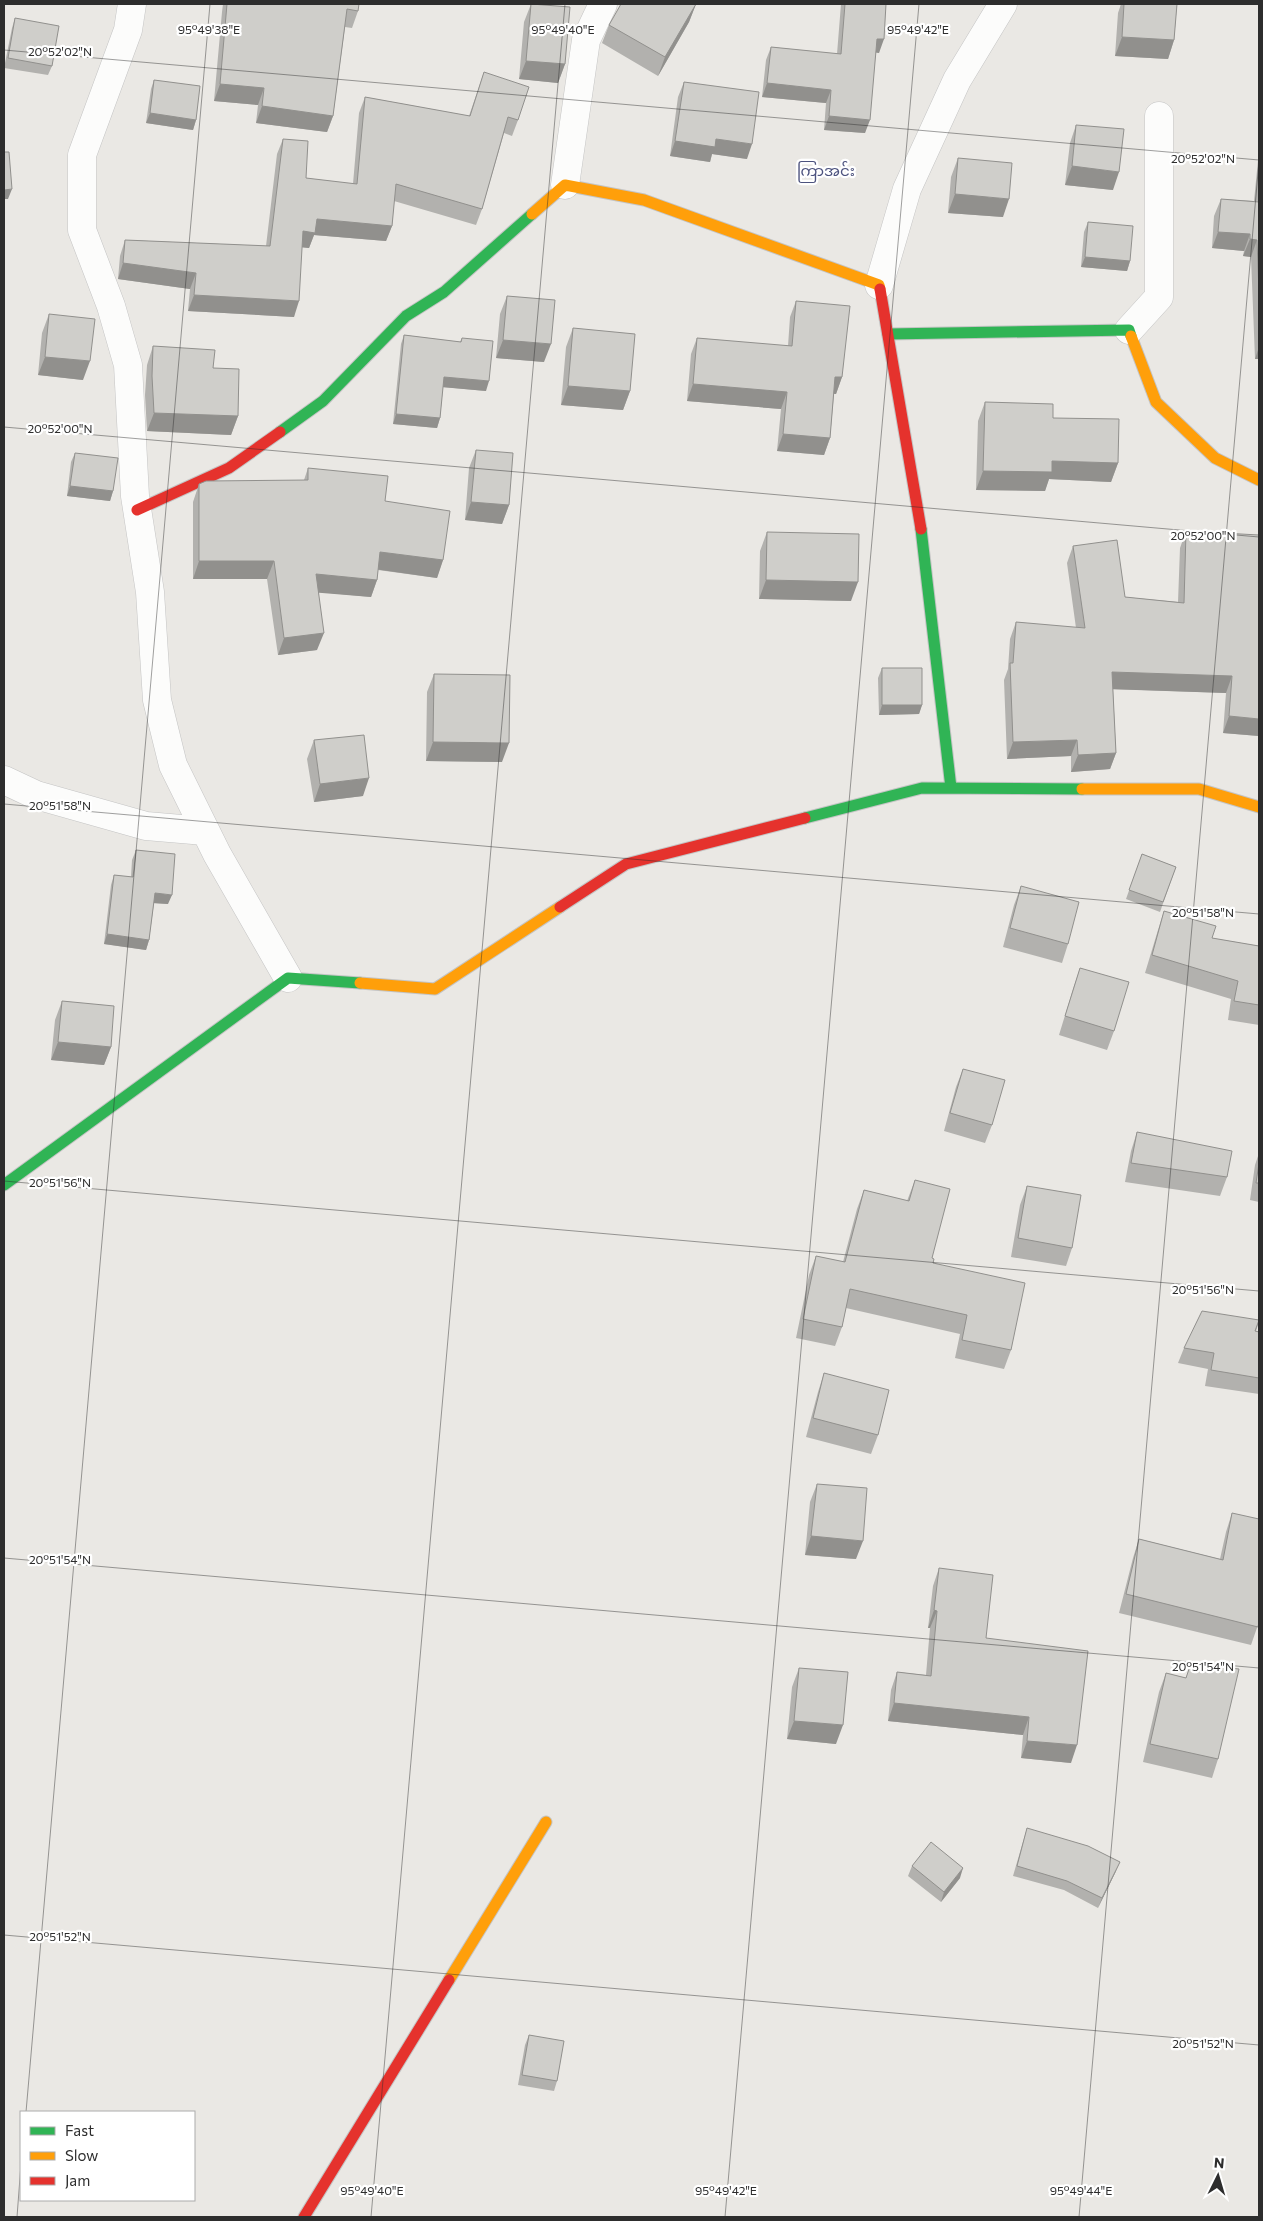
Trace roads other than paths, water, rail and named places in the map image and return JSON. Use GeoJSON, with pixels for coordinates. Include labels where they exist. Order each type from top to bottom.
{"type":"FeatureCollection","features":[{"type":"Feature","properties":{"kind":"street"},"geometry":{"type":"LineString","coordinates":[[132,4],[128,30],[82,155],[82,230],[111,306],[128,365],[134,496],[150,592],[157,700],[173,765],[205,832],[288,978]]}},
{"type":"Feature","properties":{"kind":"street"},"geometry":{"type":"LineString","coordinates":[[137,510],[229,468],[323,401],[406,316],[444,292],[565,185],[586,40],[603,4]]}},
{"type":"Feature","properties":{"kind":"street"},"geometry":{"type":"LineString","coordinates":[[951,788],[928,585],[902,405],[879,284],[907,189],[956,80],[1002,4]]}},
{"type":"Feature","properties":{"kind":"street"},"geometry":{"type":"LineString","coordinates":[[888,334],[1128,330],[1160,297],[1159,116]]}},
{"type":"Feature","properties":{"kind":"street"},"geometry":{"type":"LineString","coordinates":[[565,185],[644,200],[879,284]]}},
{"type":"Feature","properties":{"kind":"street"},"geometry":{"type":"LineString","coordinates":[[1128,330],[1156,402],[1215,458],[1259,480]]}},
{"type":"Feature","properties":{"kind":"street"},"geometry":{"type":"LineString","coordinates":[[4,780],[36,795],[146,826],[205,832]]}},
{"type":"Feature","properties":{"kind":"street"},"geometry":{"type":"LineString","coordinates":[[4,1185],[288,978],[435,989],[626,864],[922,788],[1199,789],[1259,807]]}},
{"type":"Feature","properties":{"kind":"street"},"geometry":{"type":"LineString","coordinates":[[304,2217],[546,1822]]}},
{"type":"Feature","properties":{"kind":"district","name":"ကြာအင်း"},"geometry":{"type":"Point","coordinates":[826,171]}}]}
